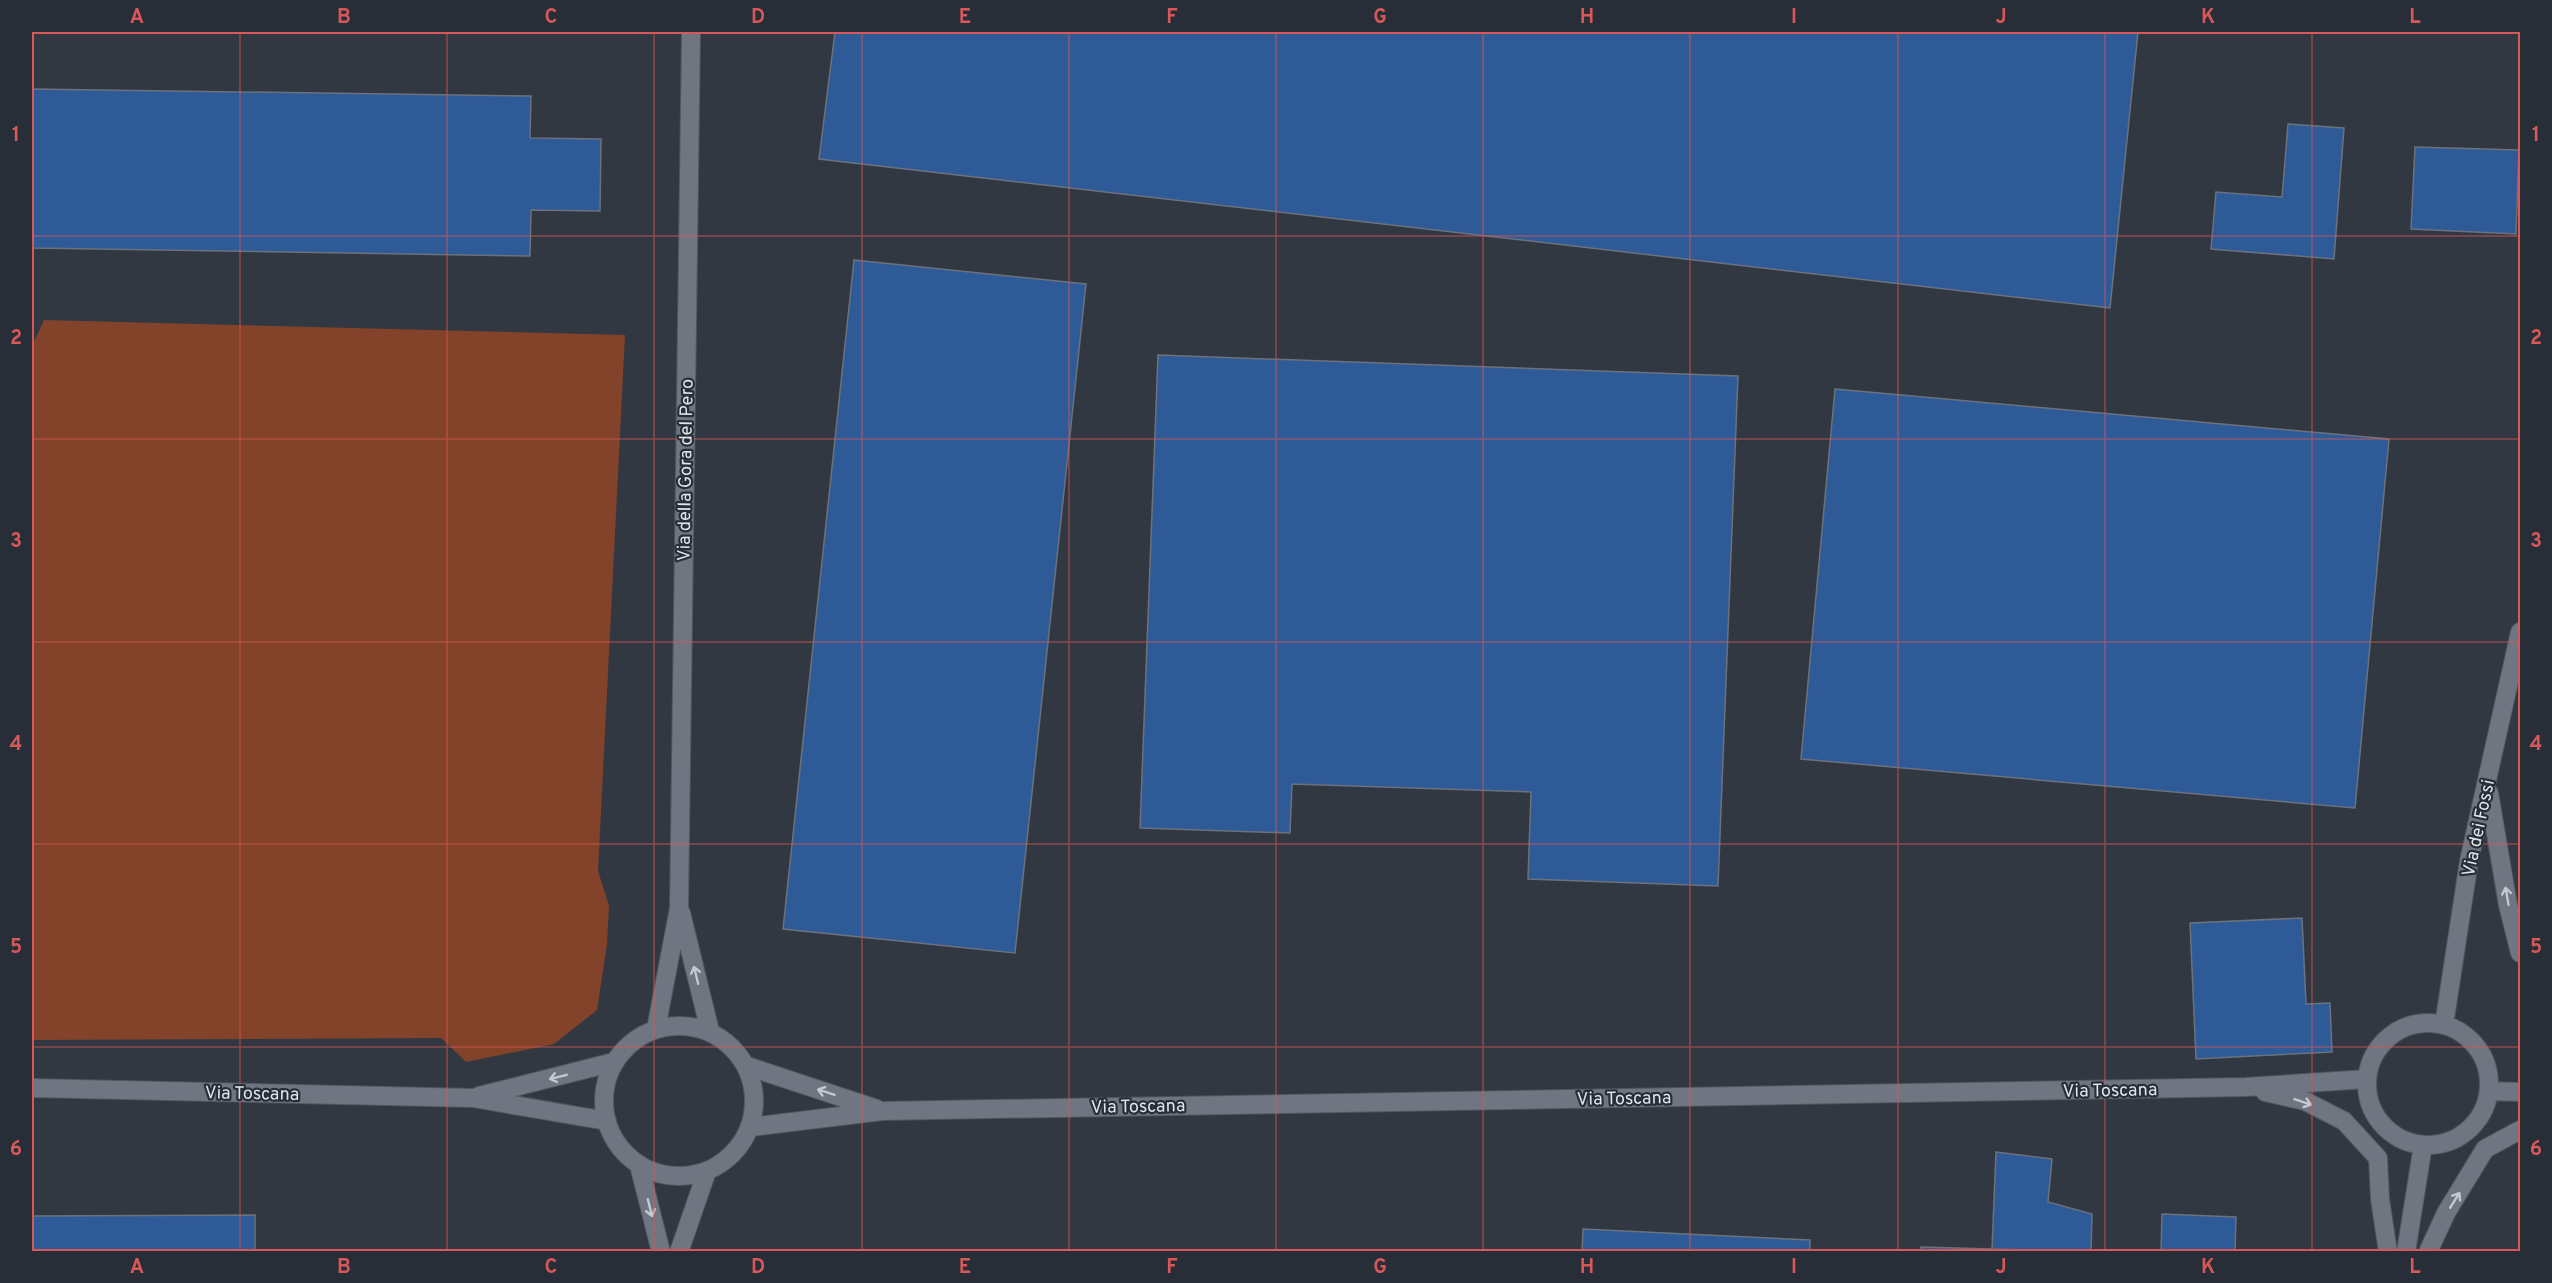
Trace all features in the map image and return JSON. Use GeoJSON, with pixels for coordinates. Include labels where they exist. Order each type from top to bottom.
{"type":"FeatureCollection","features":[{"type":"Feature","properties":{"kind":"street","name":"Via della Gora del Pero"},"geometry":{"type":"LineString","coordinates":[[656,1029],[679,908],[691,32]]}},
{"type":"Feature","properties":{"kind":"street","name":"Via dei Fossi"},"geometry":{"type":"LineString","coordinates":[[2444,1025],[2469,861],[2520,632]]}},
{"type":"Feature","properties":{"kind":"street"},"geometry":{"type":"LineString","coordinates":[[2487,785],[2508,905],[2520,952]]}},
{"type":"Feature","properties":{"kind":"street","name":"Via della Gora del Pero"},"geometry":{"type":"LineString","coordinates":[[679,908],[710,1032]]}},
{"type":"Feature","properties":{"kind":"street"},"geometry":{"type":"LineString","coordinates":[[2426,1023],[2444,1025],[2460,1032],[2473,1042],[2483,1057],[2488,1074],[2489,1091],[2484,1109],[2466,1131],[2442,1144],[2423,1145],[2404,1141],[2387,1130],[2375,1116],[2368,1098],[2367,1079],[2371,1062],[2379,1046],[2392,1034],[2408,1026],[2426,1023]]}},
{"type":"Feature","properties":{"kind":"street"},"geometry":{"type":"LineString","coordinates":[[685,1025],[710,1032],[731,1045],[747,1066],[755,1101],[751,1127],[729,1157],[707,1171],[690,1175],[664,1175],[639,1165],[618,1144],[606,1120],[605,1087],[614,1062],[633,1041],[656,1029],[685,1025]]}},
{"type":"Feature","properties":{"kind":"street","name":"Via Toscana"},"geometry":{"type":"LineString","coordinates":[[473,1098],[614,1062]]}},
{"type":"Feature","properties":{"kind":"street","name":"Via Toscana"},"geometry":{"type":"LineString","coordinates":[[747,1066],[882,1111]]}},
{"type":"Feature","properties":{"kind":"street","name":"Via Toscana"},"geometry":{"type":"LineString","coordinates":[[751,1127],[882,1111],[2246,1087],[2367,1079]]}},
{"type":"Feature","properties":{"kind":"street"},"geometry":{"type":"LineString","coordinates":[[2246,1087],[2305,1101],[2344,1121],[2378,1158],[2380,1199],[2388,1251]]}},
{"type":"Feature","properties":{"kind":"street","name":"Via Toscana"},"geometry":{"type":"LineString","coordinates":[[32,1088],[473,1098],[606,1120]]}},
{"type":"Feature","properties":{"kind":"street"},"geometry":{"type":"LineString","coordinates":[[2489,1091],[2520,1092]]}},
{"type":"Feature","properties":{"kind":"street"},"geometry":{"type":"LineString","coordinates":[[2428,1251],[2446,1213],[2485,1149],[2520,1130]]}},
{"type":"Feature","properties":{"kind":"street"},"geometry":{"type":"LineString","coordinates":[[2406,1251],[2423,1145]]}},
{"type":"Feature","properties":{"kind":"street"},"geometry":{"type":"LineString","coordinates":[[639,1165],[661,1251]]}},
{"type":"Feature","properties":{"kind":"street"},"geometry":{"type":"LineString","coordinates":[[679,1251],[707,1171]]}},
{"type":"Feature","properties":{"kind":"shaded area"},"geometry":{"type":"Polygon","coordinates":[[[44,320],[625,335],[598,871],[609,906],[607,944],[597,1010],[554,1044],[466,1062],[441,1038],[32,1040],[32,346],[44,320]]]}},
{"type":"Feature","properties":{"kind":"building"},"geometry":{"type":"Polygon","coordinates":[[[835,32],[2138,32],[2110,308],[819,159],[835,32]]]}},
{"type":"Feature","properties":{"kind":"building"},"geometry":{"type":"Polygon","coordinates":[[[32,89],[531,96],[530,138],[601,139],[600,211],[531,210],[530,256],[32,248],[32,89]]]}},
{"type":"Feature","properties":{"kind":"building"},"geometry":{"type":"Polygon","coordinates":[[[2288,124],[2344,128],[2334,259],[2211,249],[2216,192],[2282,197],[2288,124]]]}},
{"type":"Feature","properties":{"kind":"building"},"geometry":{"type":"Polygon","coordinates":[[[2415,147],[2519,150],[2516,234],[2411,229],[2415,147]]]}},
{"type":"Feature","properties":{"kind":"building"},"geometry":{"type":"Polygon","coordinates":[[[854,260],[1086,284],[1015,953],[783,929],[854,260]]]}},
{"type":"Feature","properties":{"kind":"building"},"geometry":{"type":"Polygon","coordinates":[[[1158,355],[1738,376],[1718,886],[1528,879],[1531,792],[1292,784],[1290,833],[1140,828],[1158,355]]]}},
{"type":"Feature","properties":{"kind":"building"},"geometry":{"type":"Polygon","coordinates":[[[1835,389],[2389,439],[2355,808],[1801,759],[1835,389]]]}},
{"type":"Feature","properties":{"kind":"building"},"geometry":{"type":"Polygon","coordinates":[[[2302,918],[2306,1004],[2330,1003],[2332,1052],[2196,1059],[2190,923],[2302,918]]]}},
{"type":"Feature","properties":{"kind":"building"},"geometry":{"type":"Polygon","coordinates":[[[1996,1152],[2052,1159],[2048,1202],[2092,1214],[2091,1252],[1992,1249],[1996,1152]]]}},
{"type":"Feature","properties":{"kind":"building"},"geometry":{"type":"Polygon","coordinates":[[[2162,1214],[2236,1217],[2235,1252],[2161,1252],[2162,1214]]]}},
{"type":"Feature","properties":{"kind":"building"},"geometry":{"type":"Polygon","coordinates":[[[255,1215],[255,1252],[32,1252],[32,1216],[255,1215]]]}},
{"type":"Feature","properties":{"kind":"building"},"geometry":{"type":"Polygon","coordinates":[[[1583,1229],[1810,1240],[1810,1252],[1582,1252],[1583,1229]]]}},
{"type":"Feature","properties":{"kind":"building"},"geometry":{"type":"Polygon","coordinates":[[[1921,1247],[1992,1249],[2054,1252],[1921,1252],[1921,1247]]]}}]}
